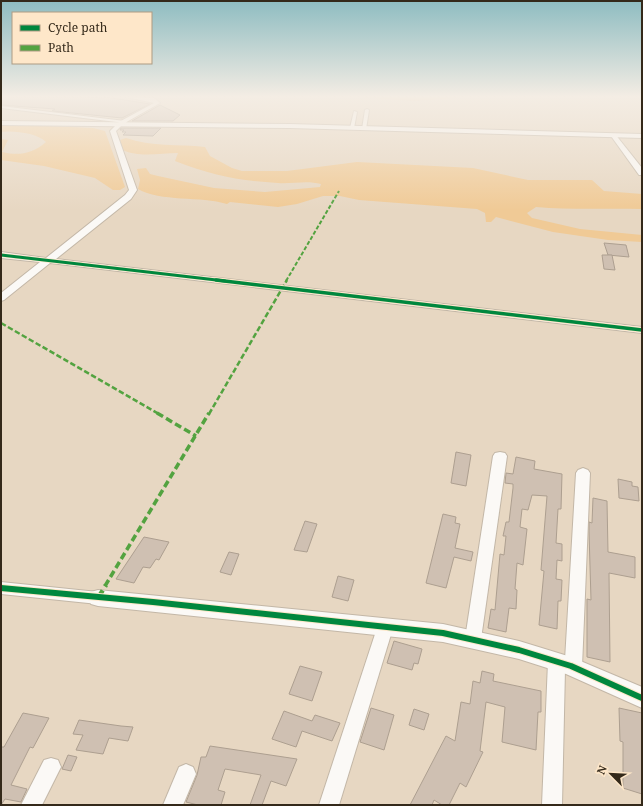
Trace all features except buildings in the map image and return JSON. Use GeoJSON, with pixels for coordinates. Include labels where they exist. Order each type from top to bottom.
{"type":"FeatureCollection","features":[{"type":"Feature","properties":{"kind":"street"},"geometry":{"type":"LineString","coordinates":[[1,298],[128,197],[133,190],[114,135]]}},
{"type":"Feature","properties":{"kind":"street"},"geometry":{"type":"LineString","coordinates":[[599,135],[642,136]]}},
{"type":"Feature","properties":{"kind":"street"},"geometry":{"type":"LineString","coordinates":[[613,135],[642,173]]}},
{"type":"Feature","properties":{"kind":"street"},"geometry":{"type":"LineString","coordinates":[[1,255],[642,330]]}},
{"type":"Feature","properties":{"kind":"street"},"geometry":{"type":"LineString","coordinates":[[472,639],[500,456]]}},
{"type":"Feature","properties":{"kind":"street"},"geometry":{"type":"LineString","coordinates":[[552,805],[582,473]]}},
{"type":"Feature","properties":{"kind":"street"},"geometry":{"type":"LineString","coordinates":[[1,588],[153,602],[443,633],[519,650],[565,664],[642,698]]}},
{"type":"Feature","properties":{"kind":"street"},"geometry":{"type":"LineString","coordinates":[[329,805],[385,628]]}},
{"type":"Feature","properties":{"kind":"street"},"geometry":{"type":"LineString","coordinates":[[31,805],[51,767]]}},
{"type":"Feature","properties":{"kind":"street"},"geometry":{"type":"LineString","coordinates":[[174,805],[186,774]]}},
{"type":"Feature","properties":{"kind":"shaded area"},"geometry":{"type":"Polygon","coordinates":[[[33,135],[106,135],[125,187],[120,190],[113,190],[95,178],[44,166],[1,160],[1,139],[8,140],[2,152],[20,154],[36,149],[46,142],[33,135]]]}},
{"type":"Feature","properties":{"kind":"shaded area"},"geometry":{"type":"Polygon","coordinates":[[[126,138],[145,143],[205,147],[210,156],[232,168],[242,171],[287,171],[357,162],[473,168],[528,180],[592,180],[604,191],[642,194],[642,209],[536,207],[527,213],[532,218],[580,229],[642,235],[642,242],[608,240],[553,232],[496,217],[491,222],[486,222],[485,213],[477,209],[359,200],[340,196],[323,196],[297,204],[278,207],[230,202],[227,204],[205,200],[158,196],[138,189],[140,180],[137,169],[146,168],[150,174],[214,188],[265,192],[320,187],[321,184],[310,182],[264,182],[225,176],[175,161],[178,153],[136,154],[123,150],[120,140],[126,138]]]}},
{"type":"Feature","properties":{"kind":"marked path"},"geometry":{"type":"LineString","coordinates":[[98,598],[196,436],[339,191]]}},
{"type":"Feature","properties":{"kind":"marked path"},"geometry":{"type":"LineString","coordinates":[[1,323],[196,436]]}},
{"type":"Feature","properties":{"kind":"cycle path"},"geometry":{"type":"LineString","coordinates":[[1,255],[642,330]]}},
{"type":"Feature","properties":{"kind":"cycle path"},"geometry":{"type":"LineString","coordinates":[[1,588],[153,602],[443,633],[519,650],[571,666],[642,698]]}}]}
